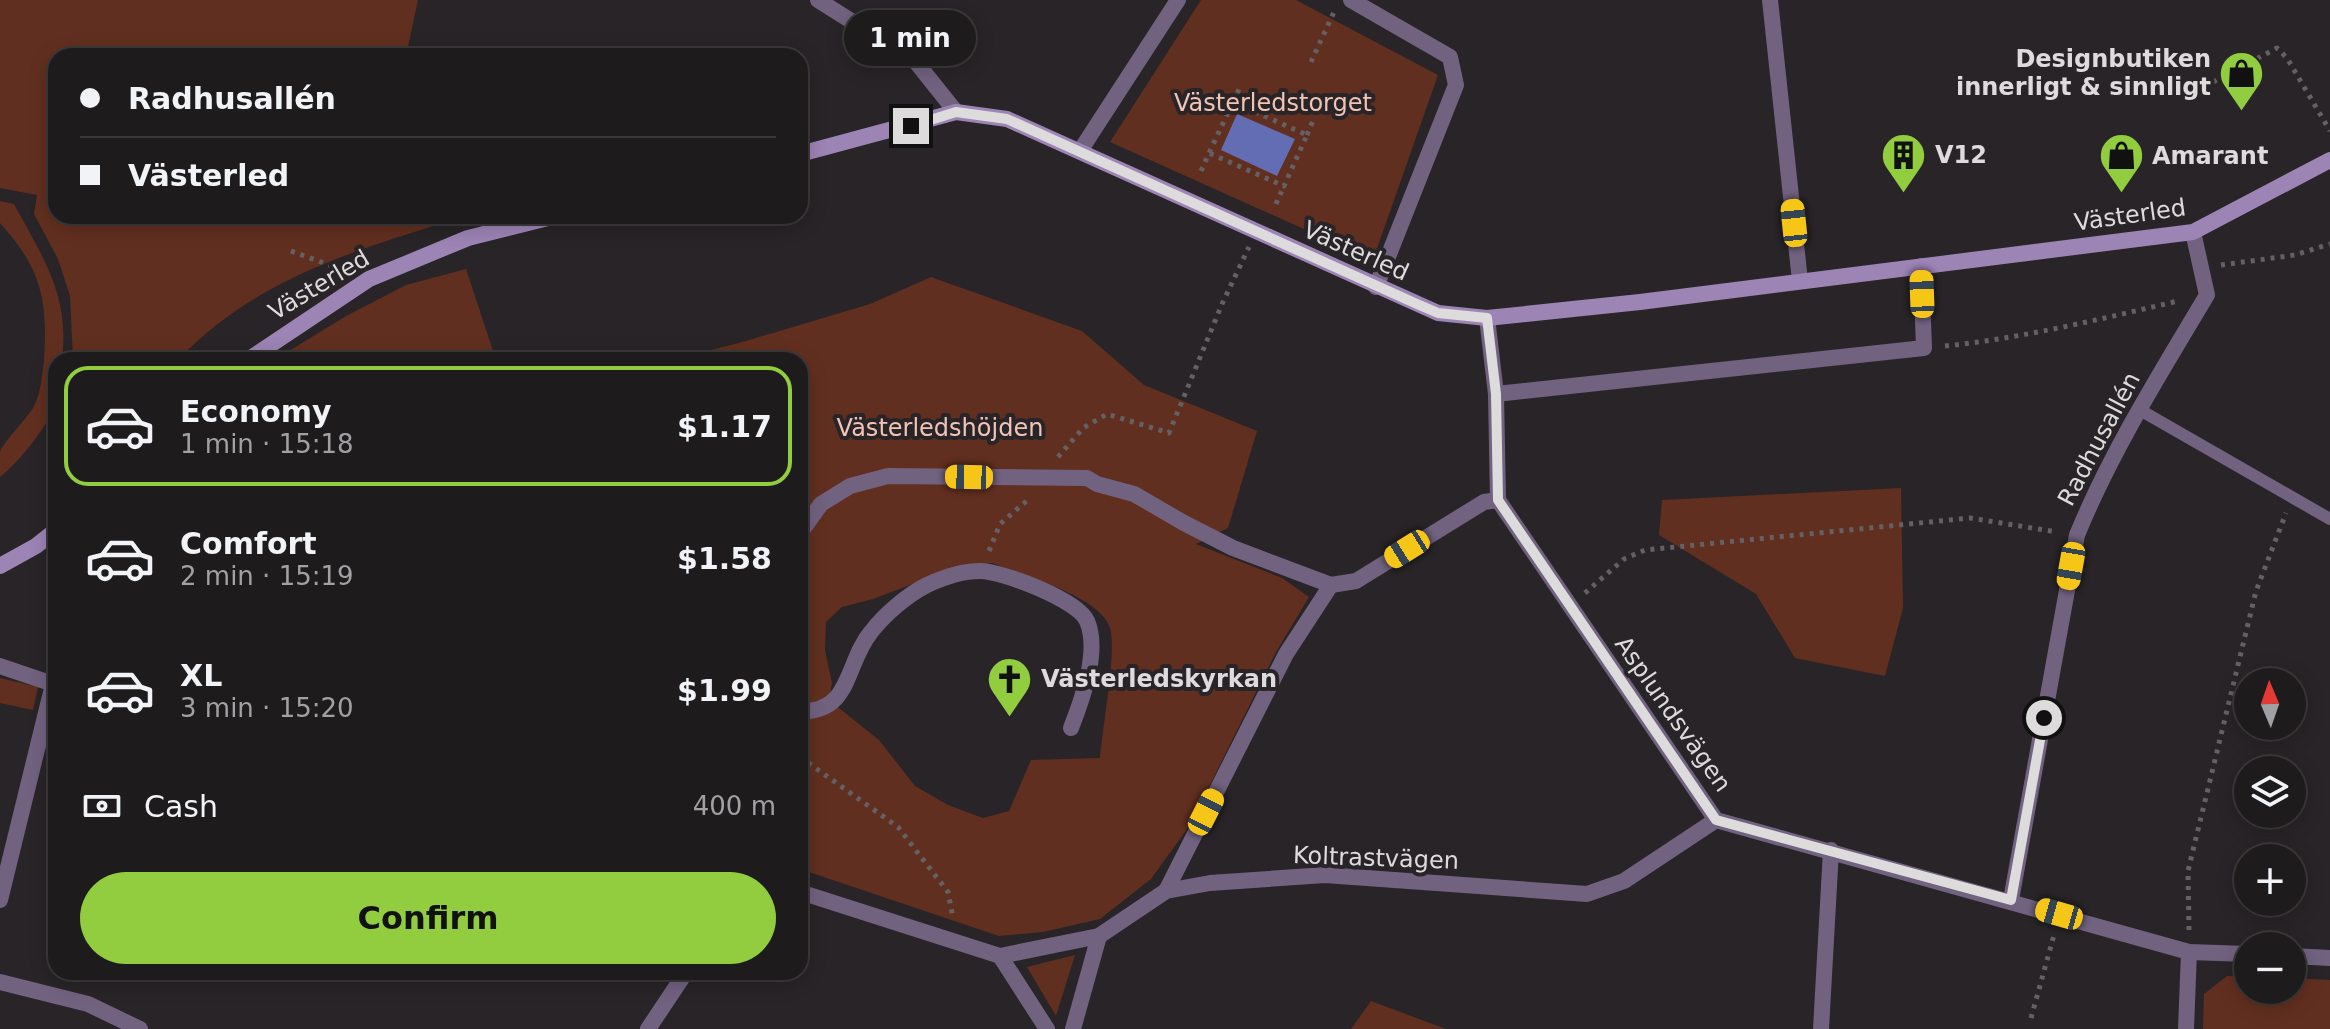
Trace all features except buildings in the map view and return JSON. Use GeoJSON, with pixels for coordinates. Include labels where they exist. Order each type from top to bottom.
{"type":"FeatureCollection","features":[{"type":"Feature","properties":{"kind":"street"},"geometry":{"type":"LineString","coordinates":[[818,0],[916,62],[956,112]]}},
{"type":"Feature","properties":{"kind":"street"},"geometry":{"type":"LineString","coordinates":[[1080,151],[1178,0]]}},
{"type":"Feature","properties":{"kind":"street"},"geometry":{"type":"LineString","coordinates":[[1351,0],[1450,57],[1456,85],[1376,287]]}},
{"type":"Feature","properties":{"kind":"street"},"geometry":{"type":"LineString","coordinates":[[1770,0],[1800,281]]}},
{"type":"Feature","properties":{"kind":"street","name":"Västerled"},"geometry":{"type":"LineString","coordinates":[[808,152],[956,112],[1007,119],[1438,313],[1487,318],[1640,302],[2193,232],[2330,160]]}},
{"type":"Feature","properties":{"kind":"street","name":"Västerled"},"geometry":{"type":"LineString","coordinates":[[260,352],[369,279],[468,238],[524,224]]}},
{"type":"Feature","properties":{"kind":"street"},"geometry":{"type":"LineString","coordinates":[[2193,232],[2207,295]]}},
{"type":"Feature","properties":{"kind":"street"},"geometry":{"type":"LineString","coordinates":[[1496,394],[1924,348],[1921,266]]}},
{"type":"Feature","properties":{"kind":"street","name":"Radhusallén"},"geometry":{"type":"LineString","coordinates":[[2011,900],[2077,535],[2088,507],[2140,410],[2207,295]]}},
{"type":"Feature","properties":{"kind":"street"},"geometry":{"type":"LineString","coordinates":[[808,522],[821,504],[850,486],[888,476],[1087,478],[1097,484],[1134,494],[1233,548],[1331,585],[1356,581],[1484,502],[1498,500],[1496,394],[1487,318]]}},
{"type":"Feature","properties":{"kind":"street","name":"Asplundsvägen"},"geometry":{"type":"LineString","coordinates":[[1498,500],[1716,820],[2189,952],[2234,954]]}},
{"type":"Feature","properties":{"kind":"street"},"geometry":{"type":"LineString","coordinates":[[0,566],[48,536]]}},
{"type":"Feature","properties":{"kind":"street"},"geometry":{"type":"LineString","coordinates":[[808,711],[828,707],[841,692],[869,633],[899,604],[925,586],[956,575],[981,571],[1042,589],[1071,603],[1087,621],[1091,646],[1085,692],[1071,728]]}},
{"type":"Feature","properties":{"kind":"street"},"geometry":{"type":"LineString","coordinates":[[1166,891],[1286,654],[1331,585]]}},
{"type":"Feature","properties":{"kind":"street"},"geometry":{"type":"LineString","coordinates":[[0,666],[48,678]]}},
{"type":"Feature","properties":{"kind":"street"},"geometry":{"type":"LineString","coordinates":[[0,900],[48,708]]}},
{"type":"Feature","properties":{"kind":"street","name":"Koltrastvägen"},"geometry":{"type":"LineString","coordinates":[[808,895],[1000,956],[1099,936],[1166,891],[1210,883],[1325,875],[1587,894],[1624,881],[1716,820]]}},
{"type":"Feature","properties":{"kind":"street"},"geometry":{"type":"LineString","coordinates":[[1821,1029],[1831,850]]}},
{"type":"Feature","properties":{"kind":"street"},"geometry":{"type":"LineString","coordinates":[[1073,1029],[1099,936]]}},
{"type":"Feature","properties":{"kind":"street"},"geometry":{"type":"LineString","coordinates":[[2186,1029],[2189,952]]}},
{"type":"Feature","properties":{"kind":"street"},"geometry":{"type":"LineString","coordinates":[[1000,956],[1047,1029]]}},
{"type":"Feature","properties":{"kind":"street"},"geometry":{"type":"LineString","coordinates":[[2306,957],[2330,958]]}},
{"type":"Feature","properties":{"kind":"street"},"geometry":{"type":"LineString","coordinates":[[648,1029],[681,980]]}},
{"type":"Feature","properties":{"kind":"street"},"geometry":{"type":"LineString","coordinates":[[0,982],[88,1004],[140,1029]]}},
{"type":"Feature","properties":{"kind":"lane"},"geometry":{"type":"LineString","coordinates":[[2140,410],[2330,519]]}},
{"type":"Feature","properties":{"kind":"path"},"geometry":{"type":"LineString","coordinates":[[1311,62],[1339,0]]}},
{"type":"Feature","properties":{"kind":"path"},"geometry":{"type":"LineString","coordinates":[[2213,82],[2277,48],[2287,58],[2330,131]]}},
{"type":"Feature","properties":{"kind":"path"},"geometry":{"type":"LineString","coordinates":[[1201,171],[1241,85]]}},
{"type":"Feature","properties":{"kind":"path"},"geometry":{"type":"LineString","coordinates":[[1233,102],[1307,135]]}},
{"type":"Feature","properties":{"kind":"path"},"geometry":{"type":"LineString","coordinates":[[1276,204],[1314,118]]}},
{"type":"Feature","properties":{"kind":"path"},"geometry":{"type":"LineString","coordinates":[[1209,153],[1284,186]]}},
{"type":"Feature","properties":{"kind":"path"},"geometry":{"type":"LineString","coordinates":[[981,571],[1000,524],[1025,505],[1049,478],[1059,456],[1083,428],[1107,414],[1169,433],[1222,304],[1256,233]]}},
{"type":"Feature","properties":{"kind":"path"},"geometry":{"type":"LineString","coordinates":[[2200,268],[2295,255],[2330,244]]}},
{"type":"Feature","properties":{"kind":"path"},"geometry":{"type":"LineString","coordinates":[[291,251],[369,279]]}},
{"type":"Feature","properties":{"kind":"path"},"geometry":{"type":"LineString","coordinates":[[1924,348],[1978,343],[2207,295]]}},
{"type":"Feature","properties":{"kind":"path"},"geometry":{"type":"LineString","coordinates":[[2189,952],[2188,871],[2256,591],[2292,498]]}},
{"type":"Feature","properties":{"kind":"path"},"geometry":{"type":"LineString","coordinates":[[1570,607],[1624,559],[1645,550],[1970,518],[2077,535]]}},
{"type":"Feature","properties":{"kind":"path"},"geometry":{"type":"LineString","coordinates":[[808,763],[898,827],[948,892],[958,943]]}},
{"type":"Feature","properties":{"kind":"path"},"geometry":{"type":"LineString","coordinates":[[2031,1018],[2059,914]]}},
{"type":"Feature","properties":{"kind":"green space"},"geometry":{"type":"Polygon","coordinates":[[[0,0],[418,0],[408,48],[48,48],[48,224],[441,224],[339,258],[270,289],[238,309],[187,352],[73,352],[70,296],[58,259],[34,214],[37,195],[0,188],[0,0]]]}},
{"type":"Feature","properties":{"kind":"green space","name":"Västerledstorget"},"geometry":{"type":"Polygon","coordinates":[[[1201,0],[1296,0],[1438,75],[1373,260],[1110,142],[1201,0]]]}},
{"type":"Feature","properties":{"kind":"green space"},"geometry":{"type":"Polygon","coordinates":[[[0,201],[14,204],[52,278],[62,316],[63,337],[62,352],[48,352],[48,419],[32,444],[0,477],[0,452],[33,408],[38,396],[43,372],[45,320],[33,270],[0,223],[0,201]]]}},
{"type":"Feature","properties":{"kind":"green space"},"geometry":{"type":"Polygon","coordinates":[[[466,269],[493,352],[287,352],[346,316],[406,285],[466,269]]]}},
{"type":"Feature","properties":{"kind":"green space","name":"Västerledshöjden"},"geometry":{"type":"Polygon","coordinates":[[[931,277],[1082,331],[1144,385],[1257,431],[1228,528],[1196,544],[1282,578],[1309,597],[1276,652],[1190,825],[1151,879],[1100,919],[1043,932],[999,936],[808,872],[808,352],[702,352],[870,304],[931,277]],[[992,563],[957,567],[873,599],[842,607],[826,622],[825,650],[832,683],[829,700],[879,740],[915,786],[948,805],[983,818],[1009,811],[1031,760],[1100,758],[1110,672],[1110,628],[1091,606],[1039,580],[992,563]]]}},
{"type":"Feature","properties":{"kind":"green space"},"geometry":{"type":"Polygon","coordinates":[[[1901,488],[1903,608],[1885,676],[1795,658],[1756,594],[1659,535],[1662,500],[1901,488]]]}},
{"type":"Feature","properties":{"kind":"green space"},"geometry":{"type":"Polygon","coordinates":[[[0,678],[38,687],[33,710],[0,703],[0,678]]]}},
{"type":"Feature","properties":{"kind":"green space"},"geometry":{"type":"Polygon","coordinates":[[[1075,955],[1056,1016],[1027,967],[1075,955]]]}},
{"type":"Feature","properties":{"kind":"green space"},"geometry":{"type":"Polygon","coordinates":[[[2227,976],[2234,976],[2234,1004],[2306,1004],[2306,979],[2330,980],[2330,1029],[2203,1029],[2204,994],[2227,976]]]}},
{"type":"Feature","properties":{"kind":"green space"},"geometry":{"type":"Polygon","coordinates":[[[1371,1001],[1446,1029],[1351,1029],[1371,1001]]]}},
{"type":"Feature","properties":{"kind":"water"},"geometry":{"type":"Polygon","coordinates":[[[1237,114],[1295,139],[1277,176],[1221,150],[1237,114]]]}},
{"type":"Feature","properties":{"kind":"place","name":"Designbutiken innerligt & sinnligt"},"geometry":{"type":"Point","coordinates":[2242,112]}},
{"type":"Feature","properties":{"kind":"place","name":"V12"},"geometry":{"type":"Point","coordinates":[1904,194]}},
{"type":"Feature","properties":{"kind":"place","name":"Amarant"},"geometry":{"type":"Point","coordinates":[2121,195]}},
{"type":"Feature","properties":{"kind":"place","name":"Västerledskyrkan"},"geometry":{"type":"Point","coordinates":[1010,718]}},
{"type":"Feature","properties":{"kind":"route"},"geometry":{"type":"LineString","coordinates":[[911,126],[956,112],[1007,119],[1438,313],[1487,318],[1496,394],[1498,500],[1716,820],[2011,900],[2044,718]]}}]}
